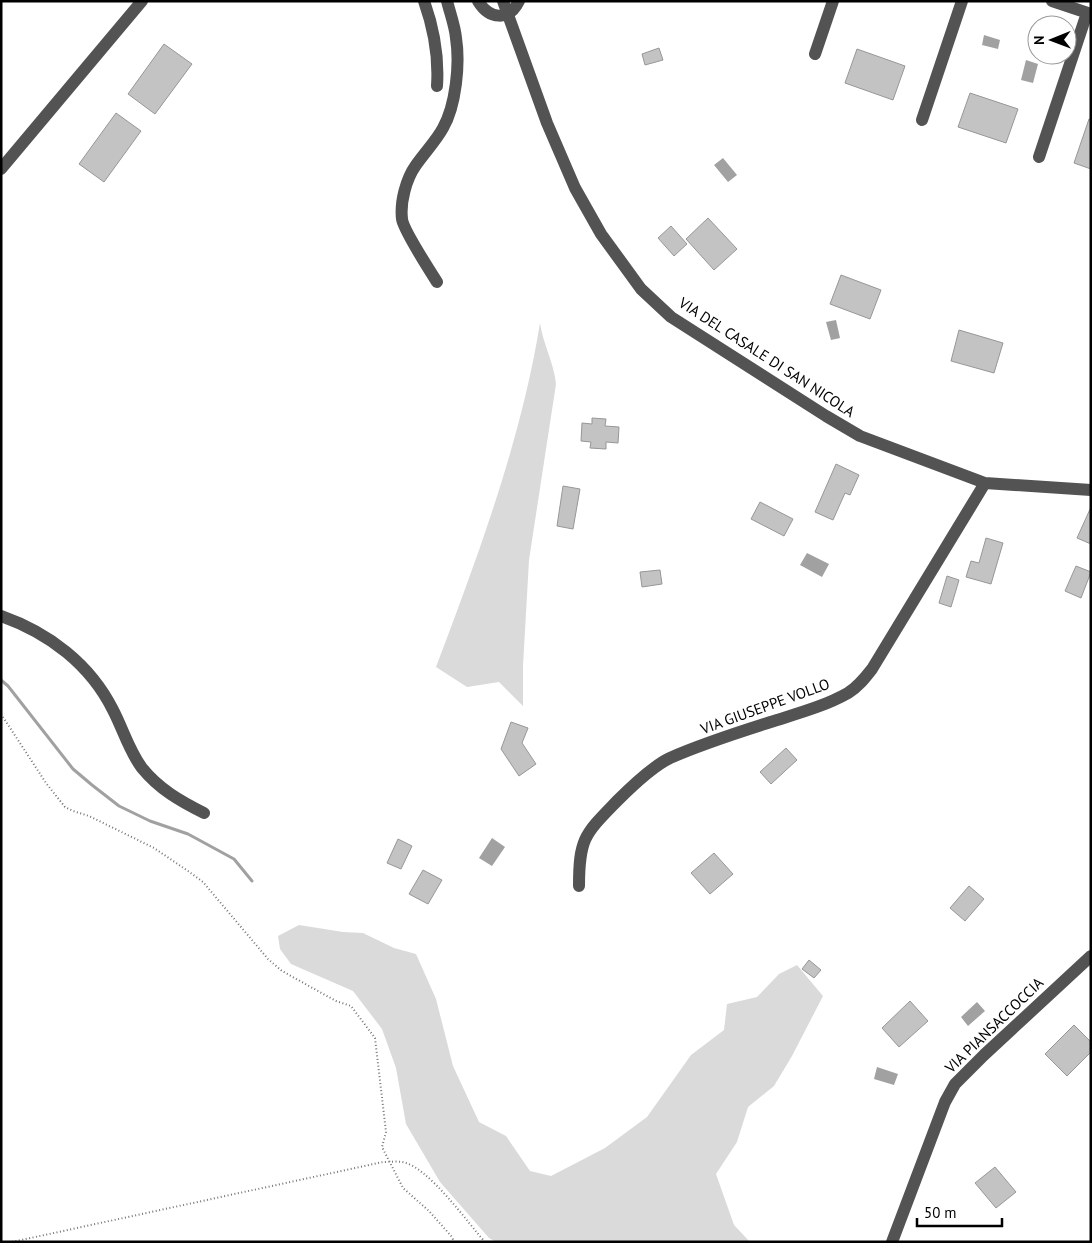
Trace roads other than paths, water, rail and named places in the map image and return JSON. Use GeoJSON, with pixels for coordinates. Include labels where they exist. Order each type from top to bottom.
{"type":"FeatureCollection","features":[{"type":"Feature","properties":{"kind":"street"},"geometry":{"type":"LineString","coordinates":[[1,169],[142,1]]}},
{"type":"Feature","properties":{"kind":"street"},"geometry":{"type":"LineString","coordinates":[[424,1],[431,20],[437,48],[437,86]]}},
{"type":"Feature","properties":{"kind":"street"},"geometry":{"type":"LineString","coordinates":[[437,282],[402,222],[401,209],[409,177],[444,126],[450,108],[455,84],[457,56],[456,38],[447,1]]}},
{"type":"Feature","properties":{"kind":"street"},"geometry":{"type":"LineString","coordinates":[[478,1],[484,11],[492,15],[508,14],[516,7],[519,1]]}},
{"type":"Feature","properties":{"kind":"street","name":"VIA DEL CASALE DI SAN NICOLA"},"geometry":{"type":"LineString","coordinates":[[504,1],[548,123],[575,188],[601,234],[641,289],[671,317],[860,436],[984,483],[1091,490]]}},
{"type":"Feature","properties":{"kind":"street"},"geometry":{"type":"LineString","coordinates":[[815,54],[833,1]]}},
{"type":"Feature","properties":{"kind":"street"},"geometry":{"type":"LineString","coordinates":[[922,120],[962,1]]}},
{"type":"Feature","properties":{"kind":"street"},"geometry":{"type":"LineString","coordinates":[[1039,157],[1089,13],[1052,1]]}},
{"type":"Feature","properties":{"kind":"street","name":"VIA GIUSEPPE VOLLO"},"geometry":{"type":"LineString","coordinates":[[579,886],[580,856],[584,840],[589,831],[634,784],[668,758],[731,734],[814,709],[849,692],[860,683],[872,669],[984,483]]}},
{"type":"Feature","properties":{"kind":"street"},"geometry":{"type":"LineString","coordinates":[[1,616],[45,636],[78,662],[95,681],[108,701],[133,754],[142,768],[163,789],[204,814]]}},
{"type":"Feature","properties":{"kind":"street","name":"VIA PIANSACCOCCIA"},"geometry":{"type":"LineString","coordinates":[[892,1242],[945,1102],[955,1084],[1091,956]]}},
{"type":"Feature","properties":{"kind":"waterway"},"geometry":{"type":"LineString","coordinates":[[1,680],[8,686],[73,769],[92,785],[119,806],[150,821],[188,834],[234,859],[252,881]]}}]}
